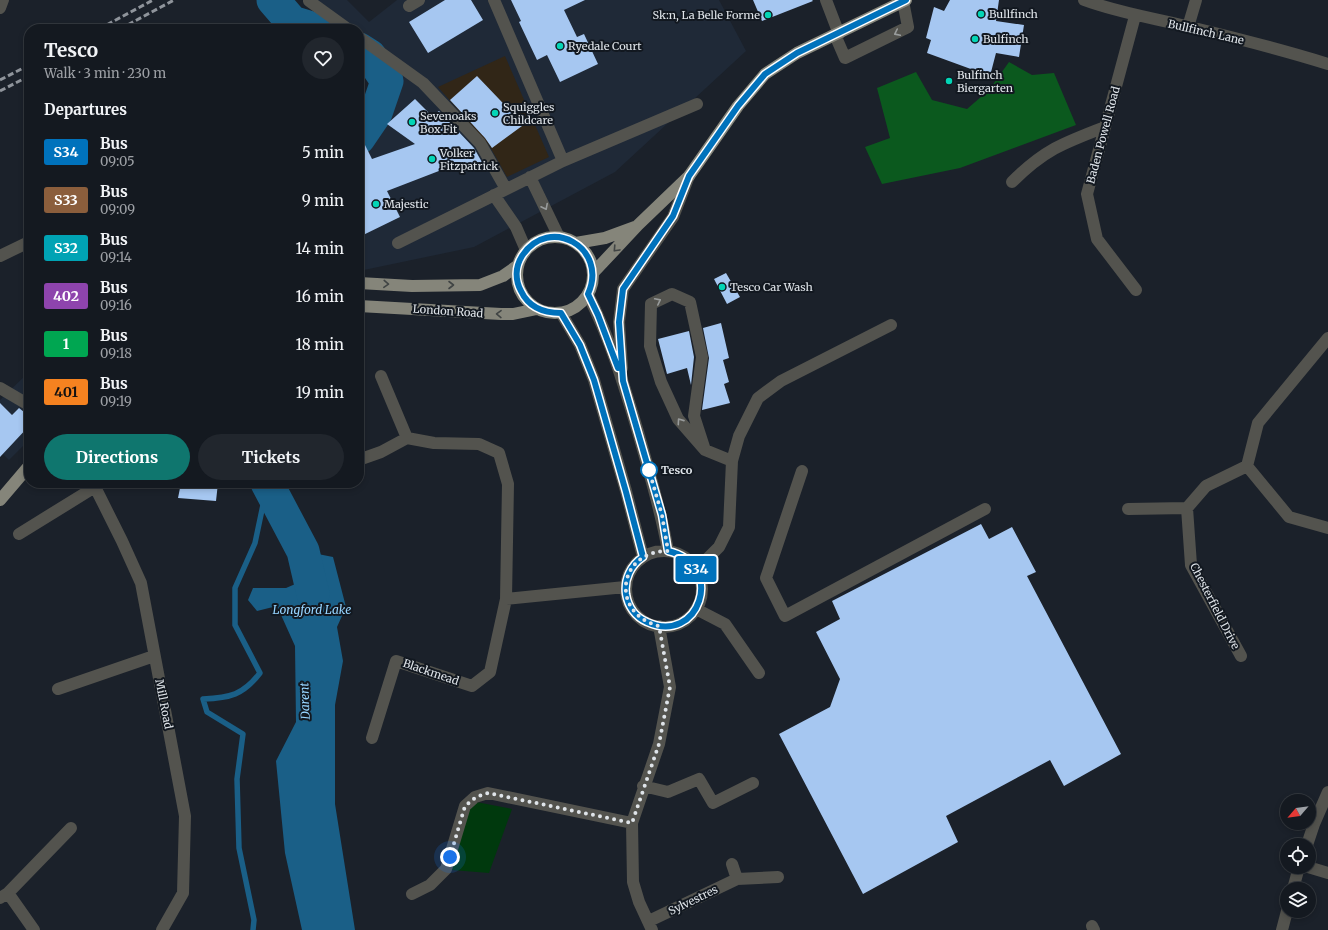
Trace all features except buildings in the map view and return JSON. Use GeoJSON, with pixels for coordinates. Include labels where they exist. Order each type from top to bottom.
{"type":"FeatureCollection","features":[{"type":"Feature","properties":{"kind":"main road"},"geometry":{"type":"LineString","coordinates":[[561,313],[574,308],[588,294],[593,273],[689,176],[738,106],[765,74],[797,53],[905,1]]}},
{"type":"Feature","properties":{"kind":"main road"},"geometry":{"type":"LineString","coordinates":[[576,244],[605,238],[638,226]]}},
{"type":"Feature","properties":{"kind":"main road"},"geometry":{"type":"LineString","coordinates":[[526,250],[539,241],[559,237],[568,239],[576,244],[588,257],[593,273]]}},
{"type":"Feature","properties":{"kind":"main road","name":"London Road"},"geometry":{"type":"LineString","coordinates":[[364,283],[412,286],[480,285],[502,276],[517,266],[526,250]]}},
{"type":"Feature","properties":{"kind":"main road"},"geometry":{"type":"LineString","coordinates":[[517,266],[516,275],[520,289],[527,300],[537,309]]}},
{"type":"Feature","properties":{"kind":"main road","name":"London Road"},"geometry":{"type":"LineString","coordinates":[[364,306],[501,314],[513,314],[537,309],[550,313],[561,313]]}},
{"type":"Feature","properties":{"kind":"main road"},"geometry":{"type":"LineString","coordinates":[[0,500],[24,472]]}},
{"type":"Feature","properties":{"kind":"street"},"geometry":{"type":"LineString","coordinates":[[0,8],[4,0]]}},
{"type":"Feature","properties":{"kind":"street"},"geometry":{"type":"LineString","coordinates":[[409,6],[420,0]]}},
{"type":"Feature","properties":{"kind":"street"},"geometry":{"type":"LineString","coordinates":[[494,0],[563,162]]}},
{"type":"Feature","properties":{"kind":"street"},"geometry":{"type":"LineString","coordinates":[[826,0],[845,58],[908,27],[905,1]]}},
{"type":"Feature","properties":{"kind":"street","name":"Bullfinch Lane"},"geometry":{"type":"LineString","coordinates":[[1084,0],[1135,16],[1188,27],[1292,53],[1328,64]]}},
{"type":"Feature","properties":{"kind":"street"},"geometry":{"type":"LineString","coordinates":[[1188,27],[1196,0]]}},
{"type":"Feature","properties":{"kind":"street"},"geometry":{"type":"LineString","coordinates":[[309,1],[341,24]]}},
{"type":"Feature","properties":{"kind":"street","name":"Baden Powell Road"},"geometry":{"type":"LineString","coordinates":[[1135,16],[1087,194],[1097,239],[1136,290]]}},
{"type":"Feature","properties":{"kind":"street"},"geometry":{"type":"LineString","coordinates":[[364,41],[423,83],[480,143],[506,189]]}},
{"type":"Feature","properties":{"kind":"street"},"geometry":{"type":"LineString","coordinates":[[398,243],[530,177],[697,104]]}},
{"type":"Feature","properties":{"kind":"street"},"geometry":{"type":"LineString","coordinates":[[1012,182],[1032,162],[1056,146],[1105,127]]}},
{"type":"Feature","properties":{"kind":"street"},"geometry":{"type":"LineString","coordinates":[[623,381],[619,322],[623,289],[673,216],[689,176]]}},
{"type":"Feature","properties":{"kind":"street"},"geometry":{"type":"LineString","coordinates":[[530,177],[559,237]]}},
{"type":"Feature","properties":{"kind":"street"},"geometry":{"type":"LineString","coordinates":[[494,195],[516,227],[526,250]]}},
{"type":"Feature","properties":{"kind":"street"},"geometry":{"type":"LineString","coordinates":[[0,256],[24,244]]}},
{"type":"Feature","properties":{"kind":"street"},"geometry":{"type":"LineString","coordinates":[[588,294],[598,315],[623,381],[662,515],[668,551]]}},
{"type":"Feature","properties":{"kind":"street"},"geometry":{"type":"LineString","coordinates":[[705,450],[694,416],[702,357],[690,302],[672,294],[651,304],[650,346],[661,382],[678,419],[705,450],[732,461]]}},
{"type":"Feature","properties":{"kind":"street"},"geometry":{"type":"LineString","coordinates":[[561,313],[580,345],[594,380],[643,557]]}},
{"type":"Feature","properties":{"kind":"street"},"geometry":{"type":"LineString","coordinates":[[696,570],[719,547],[729,527],[732,461],[739,436],[758,398],[781,381],[891,325]]}},
{"type":"Feature","properties":{"kind":"street"},"geometry":{"type":"LineString","coordinates":[[1128,510],[1187,508],[1206,486],[1247,466],[1258,422],[1328,338]]}},
{"type":"Feature","properties":{"kind":"street"},"geometry":{"type":"LineString","coordinates":[[364,458],[381,452],[407,438],[381,376]]}},
{"type":"Feature","properties":{"kind":"street"},"geometry":{"type":"LineString","coordinates":[[0,388],[24,402]]}},
{"type":"Feature","properties":{"kind":"street","name":"Blackmead"},"geometry":{"type":"LineString","coordinates":[[372,738],[396,661],[472,686],[490,672],[506,599],[508,484],[500,453],[479,444],[434,443],[407,438]]}},
{"type":"Feature","properties":{"kind":"street"},"geometry":{"type":"LineString","coordinates":[[1247,466],[1288,518],[1328,528]]}},
{"type":"Feature","properties":{"kind":"street"},"geometry":{"type":"LineString","coordinates":[[802,471],[766,578],[785,616],[985,509]]}},
{"type":"Feature","properties":{"kind":"street"},"geometry":{"type":"LineString","coordinates":[[19,534],[89,488]]}},
{"type":"Feature","properties":{"kind":"street","name":"Mill Road"},"geometry":{"type":"LineString","coordinates":[[96,488],[141,583],[185,816],[183,893],[162,930]]}},
{"type":"Feature","properties":{"kind":"street","name":"Chesterfield Drive"},"geometry":{"type":"LineString","coordinates":[[1187,508],[1191,565],[1241,656]]}},
{"type":"Feature","properties":{"kind":"street"},"geometry":{"type":"LineString","coordinates":[[668,551],[686,558],[696,570],[702,588],[700,600],[696,609],[682,622],[667,626],[659,626],[644,621],[634,612],[628,601],[626,587],[629,572],[643,557],[654,552],[668,551]]}},
{"type":"Feature","properties":{"kind":"street"},"geometry":{"type":"LineString","coordinates":[[506,599],[626,587]]}},
{"type":"Feature","properties":{"kind":"street"},"geometry":{"type":"LineString","coordinates":[[696,609],[725,624],[759,673]]}},
{"type":"Feature","properties":{"kind":"street"},"geometry":{"type":"LineString","coordinates":[[651,926],[639,902],[633,882],[632,823],[643,786],[659,744],[670,687],[659,626]]}},
{"type":"Feature","properties":{"kind":"street"},"geometry":{"type":"LineString","coordinates":[[58,689],[154,656]]}},
{"type":"Feature","properties":{"kind":"street"},"geometry":{"type":"LineString","coordinates":[[643,786],[668,792],[699,779],[713,803],[753,783]]}},
{"type":"Feature","properties":{"kind":"street"},"geometry":{"type":"LineString","coordinates":[[1309,838],[1328,792]]}},
{"type":"Feature","properties":{"kind":"street"},"geometry":{"type":"LineString","coordinates":[[412,894],[430,885],[446,869],[465,806],[476,797],[488,793],[632,823]]}},
{"type":"Feature","properties":{"kind":"street"},"geometry":{"type":"LineString","coordinates":[[34,930],[4,896],[71,828]]}},
{"type":"Feature","properties":{"kind":"street"},"geometry":{"type":"LineString","coordinates":[[732,864],[737,879]]}},
{"type":"Feature","properties":{"kind":"street"},"geometry":{"type":"LineString","coordinates":[[1316,869],[1328,873]]}},
{"type":"Feature","properties":{"kind":"street","name":"Sylvestres"},"geometry":{"type":"LineString","coordinates":[[651,926],[737,879],[778,877]]}},
{"type":"Feature","properties":{"kind":"street"},"geometry":{"type":"LineString","coordinates":[[1282,930],[1285,918]]}},
{"type":"Feature","properties":{"kind":"shaded area"},"geometry":{"type":"Polygon","coordinates":[[[304,0],[347,0],[369,22],[397,0],[719,0],[746,51],[615,172],[474,247],[364,270],[364,146],[377,140],[397,92],[364,58],[364,24],[330,24],[304,0]]]}},
{"type":"Feature","properties":{"kind":"shaded area","name":"Squiggles Childcare"},"geometry":{"type":"Polygon","coordinates":[[[505,56],[549,157],[507,177],[489,145],[438,87],[505,56]]]}},
{"type":"Feature","properties":{"kind":"shaded area"},"geometry":{"type":"Polygon","coordinates":[[[24,377],[24,445],[9,460],[0,451],[0,400],[24,377]]]}},
{"type":"Feature","properties":{"kind":"green space"},"geometry":{"type":"Polygon","coordinates":[[[1009,62],[1032,75],[1054,73],[1076,125],[960,168],[882,184],[865,147],[890,138],[877,88],[916,72],[932,100],[967,109],[989,90],[1009,62]]]}},
{"type":"Feature","properties":{"kind":"green space"},"geometry":{"type":"Polygon","coordinates":[[[471,801],[512,809],[489,873],[452,870],[471,801]]]}},
{"type":"Feature","properties":{"kind":"water","name":"Longford Lake"},"geometry":{"type":"Polygon","coordinates":[[[303,551],[333,557],[346,607],[337,627],[343,661],[335,705],[335,804],[355,930],[302,930],[285,853],[276,761],[296,722],[295,646],[277,606],[257,611],[248,600],[253,588],[286,588],[300,582],[303,551]]]}},
{"type":"Feature","properties":{"kind":"waterway","name":"Darent"},"geometry":{"type":"LineString","coordinates":[[273,0],[292,22],[299,24]]}},
{"type":"Feature","properties":{"kind":"waterway","name":"Darent"},"geometry":{"type":"LineString","coordinates":[[364,52],[370,56],[387,81],[376,113],[364,131]]}},
{"type":"Feature","properties":{"kind":"waterway"},"geometry":{"type":"LineString","coordinates":[[253,930],[254,920],[239,848],[237,779],[243,734],[207,712],[203,699],[221,698],[242,691],[260,673],[235,625],[235,588],[255,543],[267,488]]}},
{"type":"Feature","properties":{"kind":"waterway","name":"Darent"},"geometry":{"type":"LineString","coordinates":[[270,488],[303,551],[313,594]]}},
{"type":"Feature","properties":{"kind":"railway"},"geometry":{"type":"LineString","coordinates":[[108,24],[153,0]]}},
{"type":"Feature","properties":{"kind":"railway"},"geometry":{"type":"LineString","coordinates":[[129,24],[174,0]]}},
{"type":"Feature","properties":{"kind":"railway"},"geometry":{"type":"LineString","coordinates":[[0,80],[24,68]]}},
{"type":"Feature","properties":{"kind":"railway"},"geometry":{"type":"LineString","coordinates":[[0,91],[24,79]]}},
{"type":"Feature","properties":{"kind":"bus line","name":"S34"},"geometry":{"type":"LineString","coordinates":[[618,368],[598,315],[588,294],[593,281],[593,273],[592,266],[584,251],[568,239],[559,237],[545,238],[531,246],[526,250],[517,266],[516,275],[522,295],[537,309],[550,313],[561,313],[580,345],[594,380],[626,492],[643,557],[634,565],[627,578],[626,596],[630,607],[644,621],[659,626],[675,625],[688,618],[696,609],[700,600],[702,588],[700,578],[691,562],[674,552],[668,551],[662,515],[623,381],[619,322],[623,289],[673,216],[689,176],[738,106],[765,74],[797,53],[839,34],[906,0]]}},
{"type":"Feature","properties":{"kind":"place","name":"Bullfinch"},"geometry":{"type":"Point","coordinates":[981,14]}},
{"type":"Feature","properties":{"kind":"place","name":"Sk:n, La Belle Forme"},"geometry":{"type":"Point","coordinates":[768,15]}},
{"type":"Feature","properties":{"kind":"place","name":"Bulfinch"},"geometry":{"type":"Point","coordinates":[975,39]}},
{"type":"Feature","properties":{"kind":"place","name":"Ryedale Court"},"geometry":{"type":"Point","coordinates":[560,46]}},
{"type":"Feature","properties":{"kind":"place","name":"Bulfinch Biergarten"},"geometry":{"type":"Point","coordinates":[949,81]}},
{"type":"Feature","properties":{"kind":"place","name":"Squiggles Childcare"},"geometry":{"type":"Point","coordinates":[495,113]}},
{"type":"Feature","properties":{"kind":"place","name":"Sevenoaks Box Fit"},"geometry":{"type":"Point","coordinates":[412,122]}},
{"type":"Feature","properties":{"kind":"place","name":"Volker Fitzpatrick"},"geometry":{"type":"Point","coordinates":[432,159]}},
{"type":"Feature","properties":{"kind":"place","name":"Majestic"},"geometry":{"type":"Point","coordinates":[376,204]}},
{"type":"Feature","properties":{"kind":"place","name":"Tesco Car Wash"},"geometry":{"type":"Point","coordinates":[722,287]}},
{"type":"Feature","properties":{"kind":"place","name":"Tesco"},"geometry":{"type":"Point","coordinates":[649,470]}},
{"type":"Feature","properties":{"kind":"route"},"geometry":{"type":"LineString","coordinates":[[450,857],[465,806],[476,797],[488,793],[632,823],[643,786],[659,744],[670,687],[659,626],[644,621],[639,617],[630,607],[626,596],[627,578],[629,572],[639,559],[654,552],[668,551],[662,515],[649,470]]}}]}
